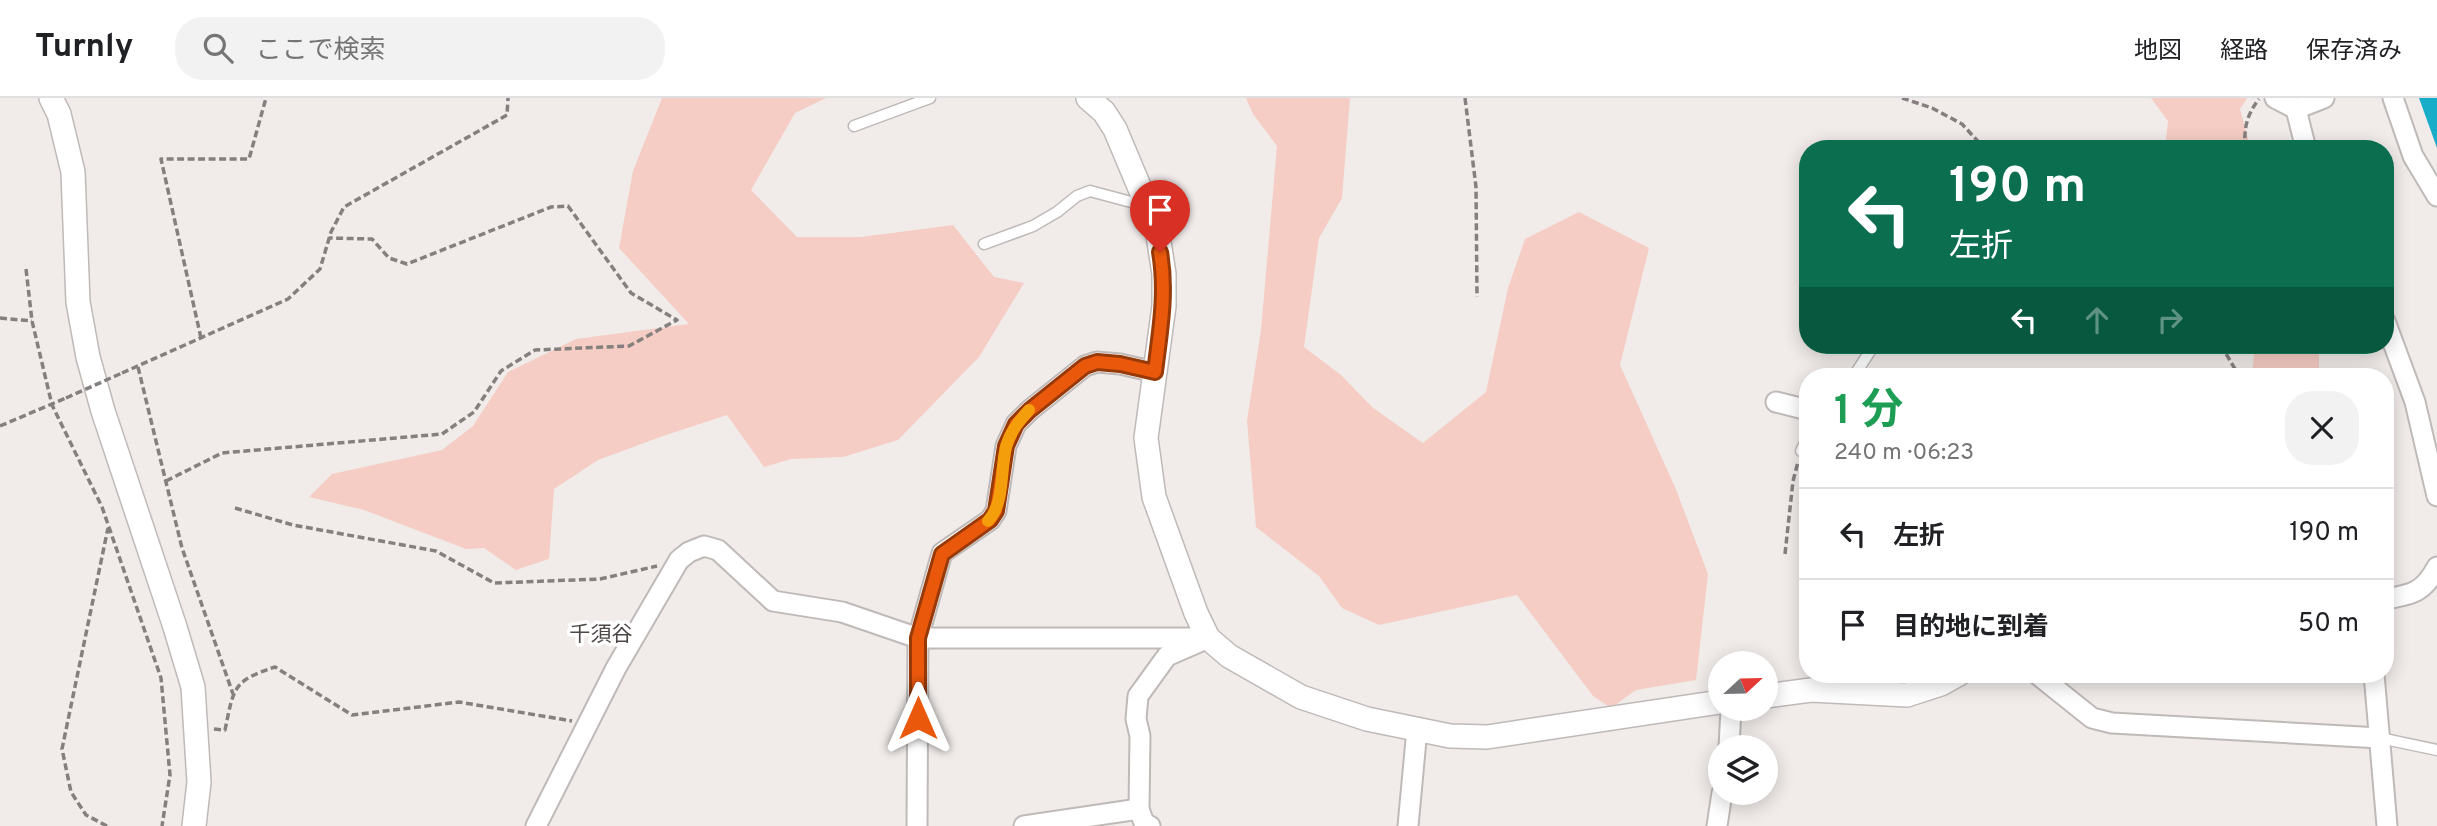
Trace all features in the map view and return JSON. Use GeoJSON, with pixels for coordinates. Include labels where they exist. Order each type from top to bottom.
{"type":"FeatureCollection","features":[{"type":"Feature","properties":{"kind":"street"},"geometry":{"type":"LineString","coordinates":[[51,98],[59,114],[73,172],[78,302],[88,357],[193,687],[199,782],[194,826]]}},
{"type":"Feature","properties":{"kind":"street"},"geometry":{"type":"LineString","coordinates":[[1088,98],[1104,112],[1115,129],[1157,229],[1164,274],[1164,306],[1146,438],[1154,497],[1196,613],[1208,638],[1228,656],[1301,696],[1367,719],[1450,736],[1487,737],[1708,704]]}},
{"type":"Feature","properties":{"kind":"street"},"geometry":{"type":"LineString","coordinates":[[2275,98],[2296,109],[2304,140]]}},
{"type":"Feature","properties":{"kind":"street"},"geometry":{"type":"LineString","coordinates":[[2296,109],[2324,98]]}},
{"type":"Feature","properties":{"kind":"street"},"geometry":{"type":"LineString","coordinates":[[2393,98],[2413,156],[2437,196]]}},
{"type":"Feature","properties":{"kind":"street"},"geometry":{"type":"LineString","coordinates":[[2394,345],[2415,402],[2437,496]]}},
{"type":"Feature","properties":{"kind":"street"},"geometry":{"type":"LineString","coordinates":[[917,826],[918,638],[942,554],[990,520],[996,511],[1006,446],[1016,424],[1030,410],[1085,366],[1097,362],[1155,372]]}},
{"type":"Feature","properties":{"kind":"street"},"geometry":{"type":"LineString","coordinates":[[1776,401],[1799,407]]}},
{"type":"Feature","properties":{"kind":"street"},"geometry":{"type":"LineString","coordinates":[[536,826],[617,668],[679,560],[704,546],[718,550],[773,601],[842,612],[918,638],[1208,638]]}},
{"type":"Feature","properties":{"kind":"street"},"geometry":{"type":"LineString","coordinates":[[2394,598],[2404,596],[2428,584],[2437,567]]}},
{"type":"Feature","properties":{"kind":"street"},"geometry":{"type":"LineString","coordinates":[[1024,826],[1144,821],[1140,736],[1136,719],[1138,696],[1167,656],[1208,638]]}},
{"type":"Feature","properties":{"kind":"street"},"geometry":{"type":"LineString","coordinates":[[1778,694],[1811,690],[1907,695],[1943,683]]}},
{"type":"Feature","properties":{"kind":"street"},"geometry":{"type":"LineString","coordinates":[[2049,683],[2092,718],[2112,723],[2380,738]]}},
{"type":"Feature","properties":{"kind":"street"},"geometry":{"type":"LineString","coordinates":[[2375,683],[2388,826]]}},
{"type":"Feature","properties":{"kind":"street"},"geometry":{"type":"LineString","coordinates":[[1408,826],[1417,729]]}},
{"type":"Feature","properties":{"kind":"street"},"geometry":{"type":"LineString","coordinates":[[1717,826],[1720,805]]}},
{"type":"Feature","properties":{"kind":"lane"},"geometry":{"type":"LineString","coordinates":[[853,126],[930,98]]}},
{"type":"Feature","properties":{"kind":"lane"},"geometry":{"type":"LineString","coordinates":[[984,244],[1033,226],[1077,196],[1090,191],[1147,206]]}},
{"type":"Feature","properties":{"kind":"lane"},"geometry":{"type":"LineString","coordinates":[[2380,738],[2437,750]]}},
{"type":"Feature","properties":{"kind":"path"},"geometry":{"type":"LineString","coordinates":[[201,338],[160,159],[249,159],[266,98]]}},
{"type":"Feature","properties":{"kind":"path"},"geometry":{"type":"LineString","coordinates":[[0,426],[288,299],[320,269],[329,238],[344,207],[507,115],[508,98]]}},
{"type":"Feature","properties":{"kind":"path"},"geometry":{"type":"LineString","coordinates":[[1465,98],[1476,187],[1477,297]]}},
{"type":"Feature","properties":{"kind":"path"},"geometry":{"type":"LineString","coordinates":[[1902,98],[1932,108],[1962,124],[1977,140]]}},
{"type":"Feature","properties":{"kind":"path"},"geometry":{"type":"LineString","coordinates":[[2245,140],[2244,127],[2259,98]]}},
{"type":"Feature","properties":{"kind":"path"},"geometry":{"type":"LineString","coordinates":[[166,481],[222,453],[442,433],[474,412],[500,371],[535,350],[629,346],[677,320],[631,293],[568,206],[551,207],[407,264],[389,258],[372,239],[329,238]]}},
{"type":"Feature","properties":{"kind":"path"},"geometry":{"type":"LineString","coordinates":[[26,269],[32,321],[52,405],[102,507],[162,678],[170,775],[162,826]]}},
{"type":"Feature","properties":{"kind":"path"},"geometry":{"type":"LineString","coordinates":[[0,318],[32,321]]}},
{"type":"Feature","properties":{"kind":"path"},"geometry":{"type":"LineString","coordinates":[[138,367],[182,548],[233,694]]}},
{"type":"Feature","properties":{"kind":"path"},"geometry":{"type":"LineString","coordinates":[[1785,554],[1793,481],[1799,459]]}},
{"type":"Feature","properties":{"kind":"path"},"geometry":{"type":"LineString","coordinates":[[235,508],[293,525],[436,551],[494,583],[600,579],[679,560]]}},
{"type":"Feature","properties":{"kind":"path"},"geometry":{"type":"LineString","coordinates":[[107,826],[86,815],[71,792],[62,750],[109,526]]}},
{"type":"Feature","properties":{"kind":"path"},"geometry":{"type":"LineString","coordinates":[[195,726],[225,730],[233,694],[248,676],[275,667],[352,715],[459,702],[588,723]]}},
{"type":"Feature","properties":{"kind":"shaded area"},"geometry":{"type":"Polygon","coordinates":[[[662,98],[826,98],[795,113],[751,190],[797,237],[861,237],[953,225],[994,277],[1024,283],[979,357],[898,440],[843,457],[791,459],[764,467],[727,415],[598,460],[554,489],[549,559],[516,570],[484,548],[466,549],[364,510],[309,497],[332,474],[442,450],[473,426],[508,372],[576,339],[689,324],[619,248],[633,171],[662,98]]]}},
{"type":"Feature","properties":{"kind":"shaded area"},"geometry":{"type":"Polygon","coordinates":[[[1246,98],[1350,98],[1342,198],[1319,238],[1304,347],[1341,375],[1373,408],[1423,443],[1486,392],[1508,288],[1525,239],[1579,212],[1649,248],[1620,365],[1675,487],[1708,574],[1696,680],[1636,690],[1611,708],[1593,696],[1517,595],[1379,625],[1342,608],[1319,576],[1256,527],[1247,421],[1261,330],[1277,146],[1253,114],[1246,98]]]}},
{"type":"Feature","properties":{"kind":"shaded area"},"geometry":{"type":"Polygon","coordinates":[[[2151,98],[2247,98],[2240,109],[2249,140],[2166,140],[2168,121],[2151,98]]]}},
{"type":"Feature","properties":{"kind":"shaded area"},"geometry":{"type":"Polygon","coordinates":[[[2254,354],[2319,354],[2319,368],[2253,368],[2254,354]]]}},
{"type":"Feature","properties":{"kind":"water"},"geometry":{"type":"Polygon","coordinates":[[[2419,98],[2437,98],[2437,148],[2419,98]]]}},
{"type":"Feature","properties":{"kind":"slow traffic"},"geometry":{"type":"LineString","coordinates":[[988,521],[996,511],[1006,446],[1016,424],[1029,410]]}},
{"type":"Feature","properties":{"kind":"district","name":"千須谷"},"geometry":{"type":"Point","coordinates":[601,635]}},
{"type":"Feature","properties":{"kind":"route"},"geometry":{"type":"LineString","coordinates":[[918,718],[918,638],[942,554],[990,520],[996,511],[1006,446],[1016,424],[1030,410],[1085,366],[1097,362],[1155,372],[1164,306],[1164,274],[1160,252]]}}]}
